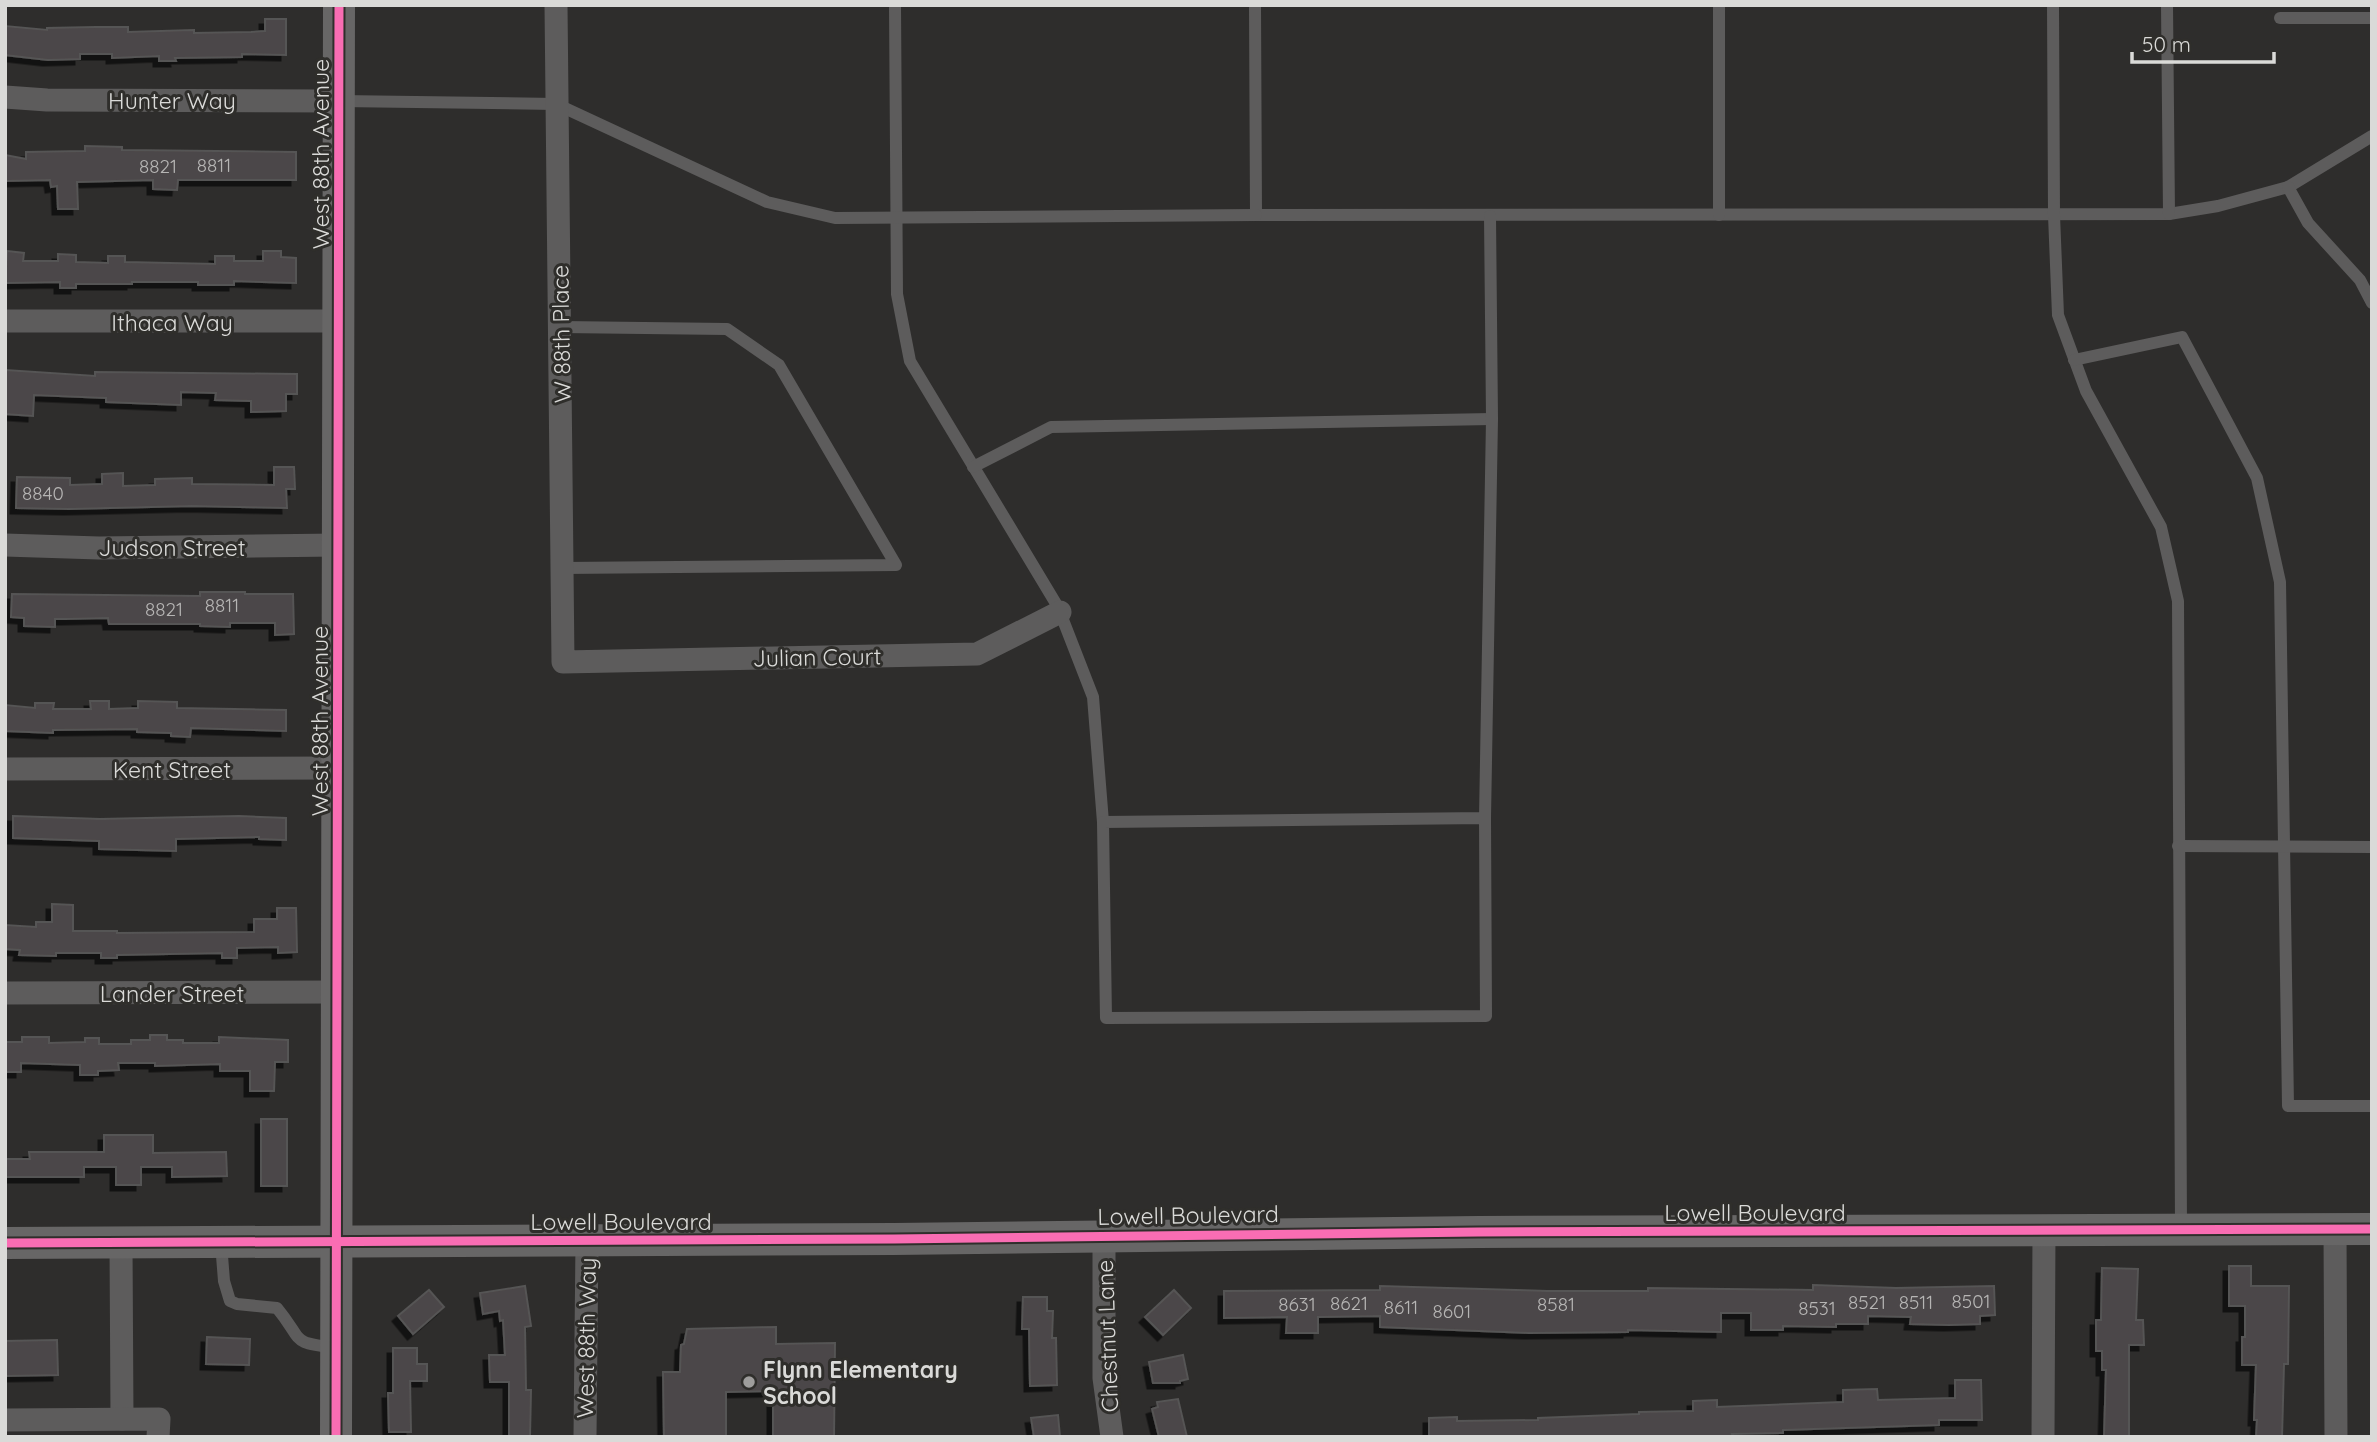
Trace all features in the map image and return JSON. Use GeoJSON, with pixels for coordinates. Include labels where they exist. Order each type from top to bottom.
{"type":"FeatureCollection","features":[{"type":"Feature","properties":{"kind":"street","name":"West 88th Avenue"},"geometry":{"type":"LineString","coordinates":[[336,1437],[339,5]]}},
{"type":"Feature","properties":{"kind":"street","name":"W 88th Place"},"geometry":{"type":"LineString","coordinates":[[556,5],[563,662]]}},
{"type":"Feature","properties":{"kind":"street","name":"Hunter Way"},"geometry":{"type":"LineString","coordinates":[[5,97],[47,100],[340,101]]}},
{"type":"Feature","properties":{"kind":"street","name":"Ithaca Way"},"geometry":{"type":"LineString","coordinates":[[5,321],[338,321]]}},
{"type":"Feature","properties":{"kind":"street","name":"Judson Street"},"geometry":{"type":"LineString","coordinates":[[5,545],[99,548],[338,545]]}},
{"type":"Feature","properties":{"kind":"street","name":"Julian Court"},"geometry":{"type":"LineString","coordinates":[[563,662],[977,654],[1060,612]]}},
{"type":"Feature","properties":{"kind":"street","name":"Kent Street"},"geometry":{"type":"LineString","coordinates":[[5,769],[338,768]]}},
{"type":"Feature","properties":{"kind":"street","name":"Lander Street"},"geometry":{"type":"LineString","coordinates":[[5,993],[338,992]]}},
{"type":"Feature","properties":{"kind":"street"},"geometry":{"type":"LineString","coordinates":[[2043,1437],[2044,1230]]}},
{"type":"Feature","properties":{"kind":"street"},"geometry":{"type":"LineString","coordinates":[[2336,1230],[2336,1437]]}},
{"type":"Feature","properties":{"kind":"street","name":"Lowell Boulevard"},"geometry":{"type":"LineString","coordinates":[[5,1243],[2372,1230]]}},
{"type":"Feature","properties":{"kind":"street","name":"Chestnut Lane"},"geometry":{"type":"LineString","coordinates":[[1104,1235],[1104,1378],[1112,1437]]}},
{"type":"Feature","properties":{"kind":"street","name":"West 88th Way"},"geometry":{"type":"LineString","coordinates":[[585,1437],[587,1240]]}},
{"type":"Feature","properties":{"kind":"street"},"geometry":{"type":"LineString","coordinates":[[121,1243],[122,1419]]}},
{"type":"Feature","properties":{"kind":"street"},"geometry":{"type":"LineString","coordinates":[[5,1420],[122,1419],[158,1428]]}},
{"type":"Feature","properties":{"kind":"lane"},"geometry":{"type":"LineString","coordinates":[[895,5],[897,294],[910,361],[1060,612],[1093,697],[1103,822],[1106,1018],[1486,1016],[1485,818],[1492,419],[1490,216]]}},
{"type":"Feature","properties":{"kind":"lane"},"geometry":{"type":"LineString","coordinates":[[1255,5],[1256,215]]}},
{"type":"Feature","properties":{"kind":"lane"},"geometry":{"type":"LineString","coordinates":[[1719,5],[1719,215]]}},
{"type":"Feature","properties":{"kind":"lane"},"geometry":{"type":"LineString","coordinates":[[2053,5],[2054,215],[2058,315],[2086,391],[2161,527],[2178,601],[2181,1230]]}},
{"type":"Feature","properties":{"kind":"lane"},"geometry":{"type":"LineString","coordinates":[[2167,5],[2169,214]]}},
{"type":"Feature","properties":{"kind":"lane"},"geometry":{"type":"LineString","coordinates":[[2280,18],[2372,18]]}},
{"type":"Feature","properties":{"kind":"lane"},"geometry":{"type":"LineString","coordinates":[[340,101],[556,104],[767,202],[835,218],[2169,214],[2218,206],[2288,187],[2372,136]]}},
{"type":"Feature","properties":{"kind":"lane"},"geometry":{"type":"LineString","coordinates":[[2288,187],[2308,223],[2360,280],[2372,303]]}},
{"type":"Feature","properties":{"kind":"lane"},"geometry":{"type":"LineString","coordinates":[[2360,280],[2372,272]]}},
{"type":"Feature","properties":{"kind":"lane"},"geometry":{"type":"LineString","coordinates":[[561,327],[727,329],[779,365],[896,565],[562,568]]}},
{"type":"Feature","properties":{"kind":"lane"},"geometry":{"type":"LineString","coordinates":[[2074,360],[2182,337],[2257,478],[2280,582],[2288,1106],[2372,1106]]}},
{"type":"Feature","properties":{"kind":"lane"},"geometry":{"type":"LineString","coordinates":[[973,467],[1051,427],[1492,419]]}},
{"type":"Feature","properties":{"kind":"lane"},"geometry":{"type":"LineString","coordinates":[[1103,822],[1485,818]]}},
{"type":"Feature","properties":{"kind":"lane"},"geometry":{"type":"LineString","coordinates":[[2178,846],[2372,847]]}},
{"type":"Feature","properties":{"kind":"lane"},"geometry":{"type":"LineString","coordinates":[[221,1242],[224,1281],[230,1301],[277,1308],[297,1339],[305,1344],[337,1348]]}},
{"type":"Feature","properties":{"kind":"building"},"geometry":{"type":"Polygon","coordinates":[[[265,19],[286,19],[286,55],[242,54],[242,57],[175,58],[176,61],[159,61],[159,56],[112,58],[112,54],[80,54],[80,59],[48,60],[5,55],[5,26],[47,30],[128,27],[128,32],[251,32],[265,31],[265,19]]]}},
{"type":"Feature","properties":{"kind":"building"},"geometry":{"type":"Polygon","coordinates":[[[85,146],[122,147],[122,150],[296,152],[296,180],[178,180],[177,190],[153,189],[153,180],[77,182],[78,209],[58,209],[57,186],[51,187],[50,180],[5,181],[5,155],[26,159],[26,152],[85,151],[85,146]]]}},
{"type":"Feature","properties":{"kind":"building"},"geometry":{"type":"Polygon","coordinates":[[[7,251],[24,253],[23,261],[58,261],[58,254],[76,255],[76,262],[108,263],[108,256],[125,256],[125,262],[215,264],[215,256],[234,256],[234,261],[263,261],[263,251],[281,251],[281,257],[296,258],[296,283],[234,281],[234,285],[198,285],[198,282],[132,282],[76,284],[76,288],[60,288],[60,282],[5,283],[7,251]]]}},
{"type":"Feature","properties":{"kind":"building"},"geometry":{"type":"Polygon","coordinates":[[[5,370],[95,376],[95,372],[297,374],[297,394],[286,394],[286,411],[251,412],[251,401],[215,400],[216,393],[181,392],[181,405],[34,395],[33,416],[5,414],[5,370]]]}},
{"type":"Feature","properties":{"kind":"building"},"geometry":{"type":"Polygon","coordinates":[[[274,467],[294,467],[295,489],[286,489],[287,508],[16,508],[17,477],[70,478],[70,485],[102,484],[102,474],[123,473],[123,486],[155,485],[155,479],[192,478],[192,484],[274,485],[274,467]]]}},
{"type":"Feature","properties":{"kind":"building"},"geometry":{"type":"Polygon","coordinates":[[[200,592],[293,594],[294,634],[275,635],[275,623],[230,623],[230,627],[200,624],[109,624],[108,618],[55,619],[55,627],[24,626],[24,618],[11,617],[12,594],[200,596],[200,592]]]}},
{"type":"Feature","properties":{"kind":"building"},"geometry":{"type":"Polygon","coordinates":[[[90,701],[109,701],[109,709],[138,708],[138,701],[177,702],[177,708],[286,710],[286,731],[191,728],[190,737],[171,736],[171,733],[137,732],[137,729],[53,730],[53,733],[5,731],[5,705],[35,708],[35,703],[54,703],[53,709],[91,709],[90,701]]]}},
{"type":"Feature","properties":{"kind":"building"},"geometry":{"type":"Polygon","coordinates":[[[13,816],[100,819],[239,816],[286,818],[286,840],[259,837],[176,839],[176,851],[99,849],[99,841],[13,838],[13,816]]]}},
{"type":"Feature","properties":{"kind":"building"},"geometry":{"type":"Polygon","coordinates":[[[52,904],[73,905],[73,931],[117,933],[254,932],[254,919],[277,919],[277,908],[296,908],[297,952],[278,953],[278,947],[237,948],[237,958],[222,958],[222,953],[117,955],[117,958],[101,958],[101,953],[19,955],[20,950],[5,949],[5,925],[36,927],[36,922],[52,922],[52,904]]]}},
{"type":"Feature","properties":{"kind":"building"},"geometry":{"type":"Polygon","coordinates":[[[150,1035],[167,1035],[167,1040],[183,1040],[183,1043],[219,1043],[219,1037],[288,1040],[288,1062],[275,1062],[274,1091],[250,1091],[250,1071],[220,1071],[220,1064],[155,1066],[155,1063],[118,1063],[119,1070],[98,1071],[98,1075],[80,1075],[80,1065],[21,1063],[21,1072],[5,1072],[5,1042],[22,1042],[22,1037],[49,1037],[49,1043],[85,1042],[85,1038],[99,1038],[99,1044],[131,1044],[131,1040],[150,1040],[150,1035]]]}},
{"type":"Feature","properties":{"kind":"building"},"geometry":{"type":"Polygon","coordinates":[[[261,1119],[287,1119],[287,1186],[261,1186],[261,1119]]]}},
{"type":"Feature","properties":{"kind":"building"},"geometry":{"type":"Polygon","coordinates":[[[104,1135],[153,1135],[153,1153],[226,1152],[227,1176],[172,1177],[172,1167],[141,1167],[141,1185],[116,1185],[116,1167],[84,1167],[84,1177],[5,1177],[5,1159],[30,1159],[29,1152],[104,1152],[104,1135]]]}},
{"type":"Feature","properties":{"kind":"building"},"geometry":{"type":"Polygon","coordinates":[[[2229,1266],[2251,1266],[2251,1286],[2289,1286],[2288,1364],[2284,1364],[2282,1437],[2256,1437],[2256,1365],[2242,1365],[2245,1306],[2229,1306],[2229,1266]]]}},
{"type":"Feature","properties":{"kind":"building"},"geometry":{"type":"Polygon","coordinates":[[[2102,1268],[2138,1269],[2136,1320],[2143,1320],[2144,1345],[2129,1345],[2129,1437],[2104,1437],[2106,1370],[2102,1370],[2102,1351],[2096,1351],[2096,1320],[2101,1320],[2102,1268]]]}},
{"type":"Feature","properties":{"kind":"building"},"geometry":{"type":"Polygon","coordinates":[[[1813,1285],[1896,1288],[1994,1286],[1995,1315],[1980,1316],[1980,1324],[1910,1324],[1911,1317],[1868,1316],[1868,1324],[1836,1324],[1836,1327],[1783,1326],[1783,1330],[1751,1330],[1751,1313],[1721,1313],[1721,1332],[1628,1330],[1529,1333],[1380,1327],[1380,1316],[1318,1317],[1318,1333],[1286,1333],[1287,1317],[1224,1318],[1224,1291],[1380,1290],[1380,1286],[1547,1291],[1648,1291],[1648,1288],[1813,1290],[1813,1285]]]}},
{"type":"Feature","properties":{"kind":"building"},"geometry":{"type":"Polygon","coordinates":[[[525,1286],[531,1326],[525,1327],[526,1390],[531,1390],[530,1436],[509,1436],[509,1382],[490,1382],[489,1355],[505,1355],[503,1320],[500,1321],[499,1311],[483,1314],[480,1293],[525,1286]]]}},
{"type":"Feature","properties":{"kind":"building"},"geometry":{"type":"Polygon","coordinates":[[[429,1290],[444,1307],[413,1334],[398,1316],[429,1290]]]}},
{"type":"Feature","properties":{"kind":"building"},"geometry":{"type":"Polygon","coordinates":[[[1174,1290],[1191,1308],[1163,1335],[1145,1317],[1174,1290]]]}},
{"type":"Feature","properties":{"kind":"building"},"geometry":{"type":"Polygon","coordinates":[[[1023,1297],[1047,1297],[1047,1311],[1053,1311],[1052,1338],[1056,1338],[1057,1385],[1030,1386],[1029,1329],[1022,1329],[1023,1297]]]}},
{"type":"Feature","properties":{"kind":"building","name":"Flynn Elementary School"},"geometry":{"type":"Polygon","coordinates":[[[776,1327],[776,1344],[835,1343],[834,1437],[773,1437],[773,1391],[726,1392],[726,1437],[664,1437],[663,1372],[680,1372],[681,1345],[684,1344],[687,1329],[776,1327]]]}},
{"type":"Feature","properties":{"kind":"building"},"geometry":{"type":"Polygon","coordinates":[[[207,1337],[250,1339],[249,1365],[206,1364],[207,1337]]]}},
{"type":"Feature","properties":{"kind":"building"},"geometry":{"type":"Polygon","coordinates":[[[57,1340],[58,1375],[5,1376],[5,1341],[57,1340]]]}},
{"type":"Feature","properties":{"kind":"building"},"geometry":{"type":"Polygon","coordinates":[[[393,1348],[417,1348],[417,1364],[427,1364],[427,1381],[410,1381],[411,1432],[389,1432],[388,1393],[393,1393],[393,1348]]]}},
{"type":"Feature","properties":{"kind":"building"},"geometry":{"type":"Polygon","coordinates":[[[1183,1355],[1188,1379],[1180,1383],[1153,1383],[1149,1362],[1183,1355]]]}},
{"type":"Feature","properties":{"kind":"building"},"geometry":{"type":"Polygon","coordinates":[[[1955,1380],[1981,1380],[1982,1420],[1939,1420],[1939,1425],[1783,1430],[1783,1433],[1716,1437],[1429,1437],[1429,1418],[1457,1417],[1457,1421],[1538,1420],[1639,1412],[1693,1411],[1693,1401],[1717,1400],[1717,1407],[1843,1402],[1843,1390],[1877,1389],[1878,1400],[1955,1398],[1955,1380]]]}},
{"type":"Feature","properties":{"kind":"building"},"geometry":{"type":"Polygon","coordinates":[[[1178,1399],[1187,1437],[1159,1437],[1152,1409],[1158,1407],[1157,1402],[1178,1399]]]}},
{"type":"Feature","properties":{"kind":"building"},"geometry":{"type":"Polygon","coordinates":[[[1058,1415],[1060,1437],[1034,1437],[1031,1418],[1058,1415]]]}},
{"type":"Feature","properties":{"kind":"cycle path"},"geometry":{"type":"LineString","coordinates":[[336,1437],[339,5]]}},
{"type":"Feature","properties":{"kind":"cycle path"},"geometry":{"type":"LineString","coordinates":[[5,1243],[894,1239],[1478,1232],[2372,1229]]}},
{"type":"Feature","properties":{"kind":"place","name":"Flynn Elementary School"},"geometry":{"type":"Point","coordinates":[749,1382]}}]}
